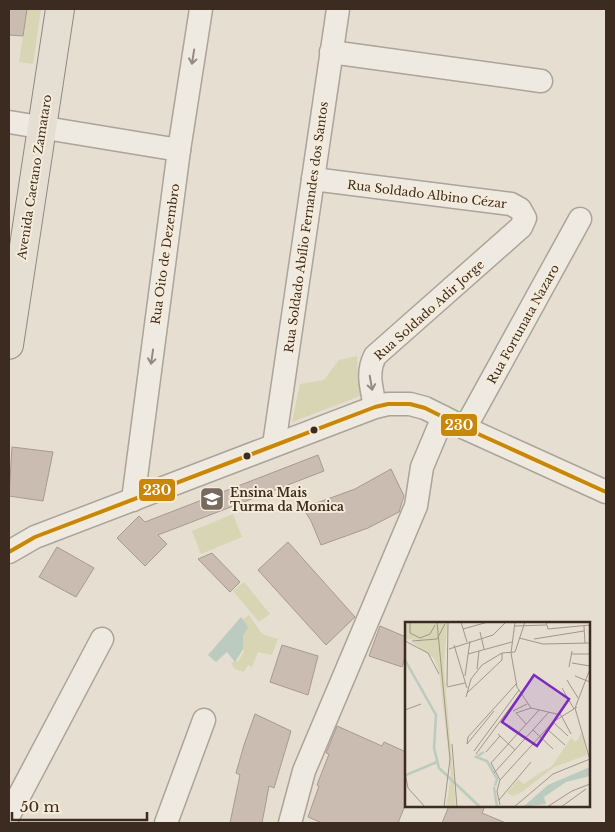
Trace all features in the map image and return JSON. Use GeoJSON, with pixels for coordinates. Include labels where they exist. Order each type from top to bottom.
{"type":"FeatureCollection","features":[{"type":"Feature","properties":{"kind":"main road","name":"Avenida Caetano Zamataro"},"geometry":{"type":"LineString","coordinates":[[9,345],[13,278],[42,128],[60,9]]}},
{"type":"Feature","properties":{"kind":"street","name":"Rua Oito de Dezembro"},"geometry":{"type":"LineString","coordinates":[[132,500],[179,150],[201,9]]}},
{"type":"Feature","properties":{"kind":"street","name":"Rua Soldado Abílio Fernandes dos Santos"},"geometry":{"type":"LineString","coordinates":[[274,445],[338,9]]}},
{"type":"Feature","properties":{"kind":"street"},"geometry":{"type":"LineString","coordinates":[[331,52],[541,81]]}},
{"type":"Feature","properties":{"kind":"street"},"geometry":{"type":"LineString","coordinates":[[9,122],[179,150]]}},
{"type":"Feature","properties":{"kind":"street","name":"Rua Soldado Albino Cézar"},"geometry":{"type":"LineString","coordinates":[[313,179],[511,204],[520,209],[525,218],[521,227]]}},
{"type":"Feature","properties":{"kind":"street","name":"Rua Fortunata Nazaro"},"geometry":{"type":"LineString","coordinates":[[464,428],[580,219]]}},
{"type":"Feature","properties":{"kind":"street","name":"Rua Soldado Adir Jorge"},"geometry":{"type":"LineString","coordinates":[[375,407],[369,376],[370,366],[375,356],[521,227]]}},
{"type":"Feature","properties":{"kind":"street"},"geometry":{"type":"LineString","coordinates":[[9,552],[35,538],[132,500],[375,407],[388,404],[410,404],[426,408],[464,428],[606,492]]}},
{"type":"Feature","properties":{"kind":"street"},"geometry":{"type":"LineString","coordinates":[[290,823],[304,771],[416,506],[422,468],[443,417]]}},
{"type":"Feature","properties":{"kind":"street"},"geometry":{"type":"LineString","coordinates":[[9,538],[35,538]]}},
{"type":"Feature","properties":{"kind":"street"},"geometry":{"type":"LineString","coordinates":[[24,823],[9,815],[102,639]]}},
{"type":"Feature","properties":{"kind":"street"},"geometry":{"type":"LineString","coordinates":[[166,823],[204,720]]}},
{"type":"Feature","properties":{"kind":"shaded area"},"geometry":{"type":"Polygon","coordinates":[[[27,9],[41,9],[33,64],[19,62],[27,9]]]}},
{"type":"Feature","properties":{"kind":"shaded area"},"geometry":{"type":"Polygon","coordinates":[[[357,356],[358,376],[363,395],[292,422],[300,384],[324,380],[339,360],[357,356]]]}},
{"type":"Feature","properties":{"kind":"shaded area"},"geometry":{"type":"Polygon","coordinates":[[[233,514],[242,537],[201,554],[192,531],[233,514]]]}},
{"type":"Feature","properties":{"kind":"shaded area"},"geometry":{"type":"Polygon","coordinates":[[[244,582],[270,614],[259,622],[233,591],[244,582]]]}},
{"type":"Feature","properties":{"kind":"shaded area"},"geometry":{"type":"Polygon","coordinates":[[[249,615],[262,634],[278,639],[272,655],[258,652],[252,667],[248,665],[244,672],[235,669],[231,664],[235,660],[238,662],[244,651],[242,647],[242,620],[249,615]]]}},
{"type":"Feature","properties":{"kind":"shaded area"},"geometry":{"type":"Polygon","coordinates":[[[241,617],[248,627],[243,636],[243,649],[235,662],[227,652],[216,662],[208,655],[241,617]]]}},
{"type":"Feature","properties":{"kind":"building"},"geometry":{"type":"Polygon","coordinates":[[[9,9],[27,9],[23,36],[9,35],[9,9]]]}},
{"type":"Feature","properties":{"kind":"building"},"geometry":{"type":"Polygon","coordinates":[[[12,447],[53,452],[43,501],[9,496],[12,447]]]}},
{"type":"Feature","properties":{"kind":"building"},"geometry":{"type":"Polygon","coordinates":[[[318,455],[324,471],[158,535],[167,544],[145,566],[117,538],[139,516],[145,522],[318,455]]]}},
{"type":"Feature","properties":{"kind":"building"},"geometry":{"type":"Polygon","coordinates":[[[391,469],[404,496],[399,512],[368,528],[321,545],[311,521],[303,508],[355,489],[391,469]]]}},
{"type":"Feature","properties":{"kind":"building"},"geometry":{"type":"Polygon","coordinates":[[[288,542],[355,617],[326,645],[258,570],[288,542]]]}},
{"type":"Feature","properties":{"kind":"building"},"geometry":{"type":"Polygon","coordinates":[[[57,547],[94,568],[76,597],[39,577],[57,547]]]}},
{"type":"Feature","properties":{"kind":"building"},"geometry":{"type":"Polygon","coordinates":[[[212,553],[240,582],[230,592],[198,559],[212,553]]]}},
{"type":"Feature","properties":{"kind":"building"},"geometry":{"type":"Polygon","coordinates":[[[380,626],[405,637],[405,656],[402,667],[369,656],[380,626]]]}},
{"type":"Feature","properties":{"kind":"building"},"geometry":{"type":"Polygon","coordinates":[[[282,645],[318,656],[308,695],[270,682],[282,645]]]}},
{"type":"Feature","properties":{"kind":"building"},"geometry":{"type":"Polygon","coordinates":[[[255,714],[291,731],[274,788],[269,786],[262,823],[230,823],[240,775],[236,773],[255,714]]]}},
{"type":"Feature","properties":{"kind":"building"},"geometry":{"type":"Polygon","coordinates":[[[337,726],[382,746],[384,742],[405,752],[405,806],[398,823],[322,823],[308,817],[319,786],[317,785],[329,754],[326,753],[337,726]]]}},
{"type":"Feature","properties":{"kind":"building"},"geometry":{"type":"Polygon","coordinates":[[[449,807],[485,807],[482,813],[506,823],[442,823],[449,807]]]}},
{"type":"Feature","properties":{"kind":"transit line","name":"230"},"geometry":{"type":"LineString","coordinates":[[9,552],[35,537],[375,407],[388,404],[410,404],[425,408],[606,492]]}},
{"type":"Feature","properties":{"kind":"place","name":"Ensina Mais Turma da Monica"},"geometry":{"type":"Point","coordinates":[212,499]}}]}
